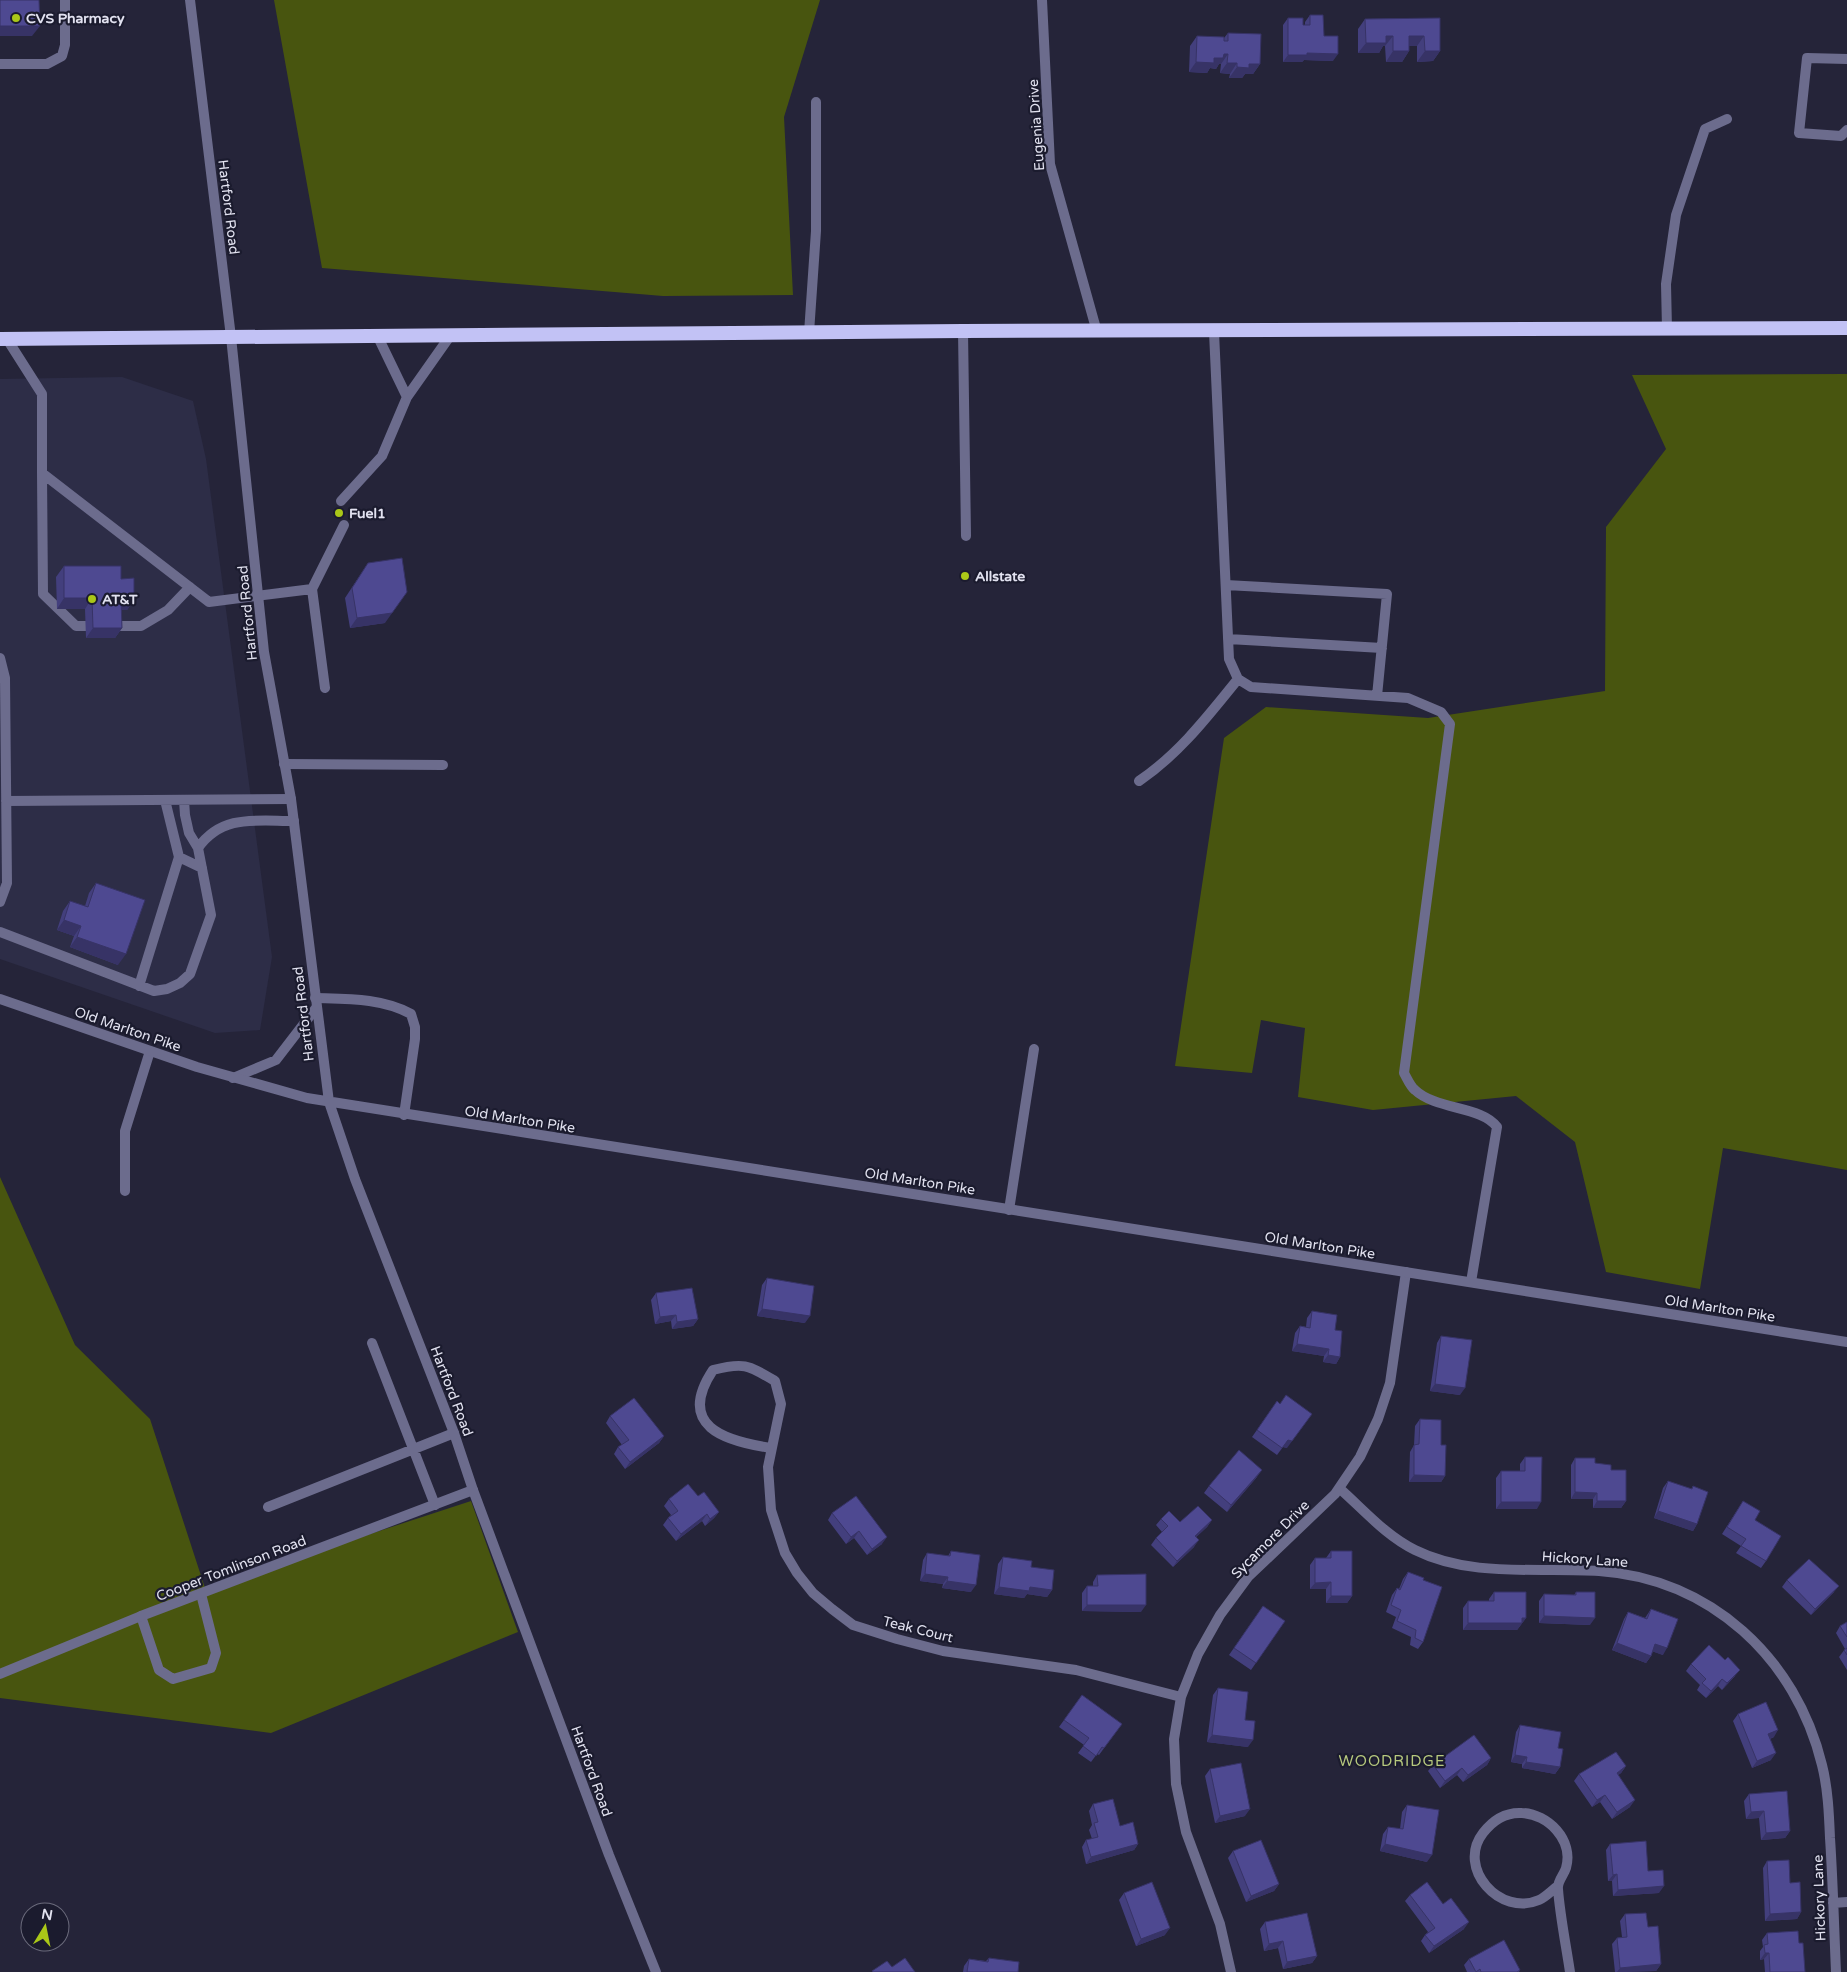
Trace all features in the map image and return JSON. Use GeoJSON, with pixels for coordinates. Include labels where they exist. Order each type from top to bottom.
{"type":"FeatureCollection","features":[{"type":"Feature","properties":{"kind":"highway"},"geometry":{"type":"LineString","coordinates":[[4,339],[963,331],[1214,332],[1847,328]]}},
{"type":"Feature","properties":{"kind":"street"},"geometry":{"type":"LineString","coordinates":[[0,64],[47,64],[62,56],[65,45],[65,0]]}},
{"type":"Feature","properties":{"kind":"street","name":"Hartford Road"},"geometry":{"type":"LineString","coordinates":[[190,0],[231,337],[264,652],[291,799],[329,1102],[354,1179],[454,1433],[473,1490],[609,1855],[656,1972]]}},
{"type":"Feature","properties":{"kind":"street","name":"Eugenia Drive"},"geometry":{"type":"LineString","coordinates":[[1042,0],[1050,164],[1097,332]]}},
{"type":"Feature","properties":{"kind":"street"},"geometry":{"type":"LineString","coordinates":[[1847,59],[1807,58],[1800,133],[1841,136],[1847,130]]}},
{"type":"Feature","properties":{"kind":"street"},"geometry":{"type":"LineString","coordinates":[[809,333],[816,231],[816,102]]}},
{"type":"Feature","properties":{"kind":"street"},"geometry":{"type":"LineString","coordinates":[[1667,329],[1666,284],[1676,214],[1705,129],[1727,119]]}},
{"type":"Feature","properties":{"kind":"street"},"geometry":{"type":"LineString","coordinates":[[963,331],[966,536]]}},
{"type":"Feature","properties":{"kind":"street"},"geometry":{"type":"LineString","coordinates":[[1214,332],[1229,659],[1238,679],[1251,687],[1408,698],[1441,712],[1450,724],[1404,1073],[1414,1090],[1435,1103],[1493,1121],[1498,1127],[1471,1282]]}},
{"type":"Feature","properties":{"kind":"street"},"geometry":{"type":"LineString","coordinates":[[378,336],[407,397]]}},
{"type":"Feature","properties":{"kind":"street"},"geometry":{"type":"LineString","coordinates":[[341,501],[382,456],[407,397],[450,336]]}},
{"type":"Feature","properties":{"kind":"street"},"geometry":{"type":"LineString","coordinates":[[4,339],[42,394],[43,594],[76,626],[140,626],[168,610],[190,587]]}},
{"type":"Feature","properties":{"kind":"street"},"geometry":{"type":"LineString","coordinates":[[42,474],[209,602],[312,588]]}},
{"type":"Feature","properties":{"kind":"street"},"geometry":{"type":"LineString","coordinates":[[324,688],[312,588],[344,525]]}},
{"type":"Feature","properties":{"kind":"street"},"geometry":{"type":"LineString","coordinates":[[1226,585],[1387,594],[1377,696]]}},
{"type":"Feature","properties":{"kind":"street"},"geometry":{"type":"LineString","coordinates":[[1228,639],[1382,648]]}},
{"type":"Feature","properties":{"kind":"street"},"geometry":{"type":"LineString","coordinates":[[0,658],[6,801],[7,883],[0,902]]}},
{"type":"Feature","properties":{"kind":"street"},"geometry":{"type":"LineString","coordinates":[[1140,781],[1161,766],[1192,735],[1238,679]]}},
{"type":"Feature","properties":{"kind":"street"},"geometry":{"type":"LineString","coordinates":[[284,764],[443,764]]}},
{"type":"Feature","properties":{"kind":"street"},"geometry":{"type":"LineString","coordinates":[[6,801],[291,799]]}},
{"type":"Feature","properties":{"kind":"street"},"geometry":{"type":"LineString","coordinates":[[139,986],[179,857],[165,800]]}},
{"type":"Feature","properties":{"kind":"street"},"geometry":{"type":"LineString","coordinates":[[0,932],[154,991],[167,989],[180,983],[190,974],[211,915],[198,848],[189,833],[184,800]]}},
{"type":"Feature","properties":{"kind":"street"},"geometry":{"type":"LineString","coordinates":[[198,848],[206,837],[228,823],[294,821]]}},
{"type":"Feature","properties":{"kind":"street"},"geometry":{"type":"LineString","coordinates":[[179,857],[202,868]]}},
{"type":"Feature","properties":{"kind":"street","name":"Old Marlton Pike"},"geometry":{"type":"LineString","coordinates":[[0,999],[233,1078],[329,1102],[1847,1342]]}},
{"type":"Feature","properties":{"kind":"street"},"geometry":{"type":"LineString","coordinates":[[233,1078],[276,1060],[316,1003],[357,999],[382,1003],[411,1014],[415,1027],[404,1115]]}},
{"type":"Feature","properties":{"kind":"street"},"geometry":{"type":"LineString","coordinates":[[1009,1210],[1034,1049]]}},
{"type":"Feature","properties":{"kind":"street"},"geometry":{"type":"LineString","coordinates":[[126,1191],[125,1131],[150,1051]]}},
{"type":"Feature","properties":{"kind":"street","name":"Sycamore Drive"},"geometry":{"type":"LineString","coordinates":[[1231,1972],[1220,1924],[1186,1832],[1176,1784],[1174,1739],[1181,1697],[1198,1654],[1208,1635],[1248,1577],[1340,1488],[1360,1457],[1378,1419],[1393,1365],[1406,1272]]}},
{"type":"Feature","properties":{"kind":"street"},"geometry":{"type":"LineString","coordinates":[[372,1343],[435,1505]]}},
{"type":"Feature","properties":{"kind":"street","name":"Teak Court"},"geometry":{"type":"LineString","coordinates":[[771,1448],[741,1444],[720,1435],[706,1424],[699,1402],[703,1385],[713,1370],[736,1364],[753,1368],[775,1381],[781,1404],[771,1448],[768,1488],[771,1510],[785,1553],[812,1593],[853,1624],[897,1639],[943,1650],[1076,1670],[1181,1697]]}},
{"type":"Feature","properties":{"kind":"street"},"geometry":{"type":"LineString","coordinates":[[268,1507],[454,1433]]}},
{"type":"Feature","properties":{"kind":"street","name":"Hickory Lane"},"geometry":{"type":"LineString","coordinates":[[1340,1488],[1392,1536],[1414,1550],[1440,1560],[1475,1566],[1625,1574],[1674,1589],[1697,1600],[1739,1626],[1757,1642],[1781,1673],[1796,1700],[1822,1764],[1827,1794],[1836,1972]]}},
{"type":"Feature","properties":{"kind":"street","name":"Cooper Tomlinson Road"},"geometry":{"type":"LineString","coordinates":[[0,1674],[141,1616],[473,1490]]}},
{"type":"Feature","properties":{"kind":"street"},"geometry":{"type":"LineString","coordinates":[[141,1616],[160,1670],[174,1679],[211,1668],[216,1653],[201,1594]]}},
{"type":"Feature","properties":{"kind":"street"},"geometry":{"type":"LineString","coordinates":[[1558,1886],[1540,1900],[1518,1904],[1497,1898],[1481,1882],[1474,1861],[1478,1839],[1492,1822],[1512,1813],[1534,1814],[1553,1825],[1565,1844],[1566,1866],[1558,1886],[1570,1972]]}},
{"type":"Feature","properties":{"kind":"street"},"geometry":{"type":"LineString","coordinates":[[1833,1903],[1847,1902]]}},
{"type":"Feature","properties":{"kind":"shaded area"},"geometry":{"type":"Polygon","coordinates":[[[122,377],[193,401],[206,459],[272,957],[260,1030],[215,1033],[0,959],[0,379],[122,377]]]}},
{"type":"Feature","properties":{"kind":"green space"},"geometry":{"type":"Polygon","coordinates":[[[274,0],[820,0],[784,117],[793,295],[663,296],[322,268],[274,0]]]}},
{"type":"Feature","properties":{"kind":"green space"},"geometry":{"type":"Polygon","coordinates":[[[1847,374],[1847,1170],[1723,1148],[1700,1289],[1606,1272],[1575,1142],[1516,1096],[1373,1110],[1298,1097],[1305,1028],[1261,1020],[1252,1073],[1175,1066],[1224,738],[1266,707],[1428,718],[1605,691],[1606,527],[1666,449],[1632,375],[1847,374]]]}},
{"type":"Feature","properties":{"kind":"green space"},"geometry":{"type":"Polygon","coordinates":[[[0,1177],[75,1345],[150,1419],[205,1588],[471,1501],[518,1632],[271,1733],[0,1698],[0,1177]]]}},
{"type":"Feature","properties":{"kind":"building","name":"CVS Pharmacy"},"geometry":{"type":"Polygon","coordinates":[[[0,0],[39,0],[40,26],[0,26],[0,0]]]}},
{"type":"Feature","properties":{"kind":"building"},"geometry":{"type":"Polygon","coordinates":[[[1310,15],[1323,15],[1324,36],[1338,36],[1338,54],[1307,53],[1307,55],[1288,55],[1288,18],[1303,18],[1303,25],[1310,25],[1310,15]]]}},
{"type":"Feature","properties":{"kind":"building"},"geometry":{"type":"Polygon","coordinates":[[[1440,18],[1440,51],[1425,51],[1424,36],[1409,36],[1409,51],[1393,51],[1393,36],[1386,36],[1386,43],[1366,43],[1365,19],[1440,18]]]}},
{"type":"Feature","properties":{"kind":"building"},"geometry":{"type":"Polygon","coordinates":[[[1228,33],[1261,34],[1260,64],[1249,64],[1249,68],[1237,67],[1237,63],[1227,63],[1228,54],[1224,54],[1223,58],[1214,58],[1214,63],[1196,62],[1197,36],[1224,37],[1224,41],[1228,41],[1228,33]]]}},
{"type":"Feature","properties":{"kind":"building"},"geometry":{"type":"Polygon","coordinates":[[[402,558],[407,592],[392,613],[357,618],[352,588],[368,563],[402,558]]]}},
{"type":"Feature","properties":{"kind":"building","name":"AT&T"},"geometry":{"type":"Polygon","coordinates":[[[64,566],[121,566],[121,579],[134,578],[134,600],[121,600],[122,628],[93,628],[92,598],[64,598],[64,566]]]}},
{"type":"Feature","properties":{"kind":"building"},"geometry":{"type":"Polygon","coordinates":[[[96,883],[145,900],[126,954],[77,937],[81,926],[64,920],[70,901],[88,907],[96,883]]]}},
{"type":"Feature","properties":{"kind":"building"},"geometry":{"type":"Polygon","coordinates":[[[767,1278],[814,1286],[810,1316],[762,1309],[767,1278]]]}},
{"type":"Feature","properties":{"kind":"building"},"geometry":{"type":"Polygon","coordinates":[[[692,1288],[698,1319],[677,1322],[676,1315],[660,1317],[656,1293],[692,1288]]]}},
{"type":"Feature","properties":{"kind":"building"},"geometry":{"type":"Polygon","coordinates":[[[1312,1311],[1337,1315],[1335,1330],[1342,1331],[1340,1357],[1328,1355],[1329,1349],[1297,1344],[1300,1326],[1310,1328],[1312,1311]]]}},
{"type":"Feature","properties":{"kind":"building"},"geometry":{"type":"Polygon","coordinates":[[[1441,1336],[1472,1340],[1465,1388],[1435,1384],[1441,1336]]]}},
{"type":"Feature","properties":{"kind":"building"},"geometry":{"type":"Polygon","coordinates":[[[1286,1395],[1312,1414],[1292,1441],[1288,1440],[1282,1448],[1257,1430],[1277,1401],[1280,1404],[1286,1395]]]}},
{"type":"Feature","properties":{"kind":"building"},"geometry":{"type":"Polygon","coordinates":[[[634,1398],[664,1436],[630,1462],[618,1447],[629,1440],[610,1416],[634,1398]]]}},
{"type":"Feature","properties":{"kind":"building"},"geometry":{"type":"Polygon","coordinates":[[[1420,1419],[1441,1420],[1441,1445],[1446,1445],[1445,1476],[1414,1475],[1414,1445],[1419,1444],[1420,1419]]]}},
{"type":"Feature","properties":{"kind":"building"},"geometry":{"type":"Polygon","coordinates":[[[1239,1450],[1262,1470],[1231,1505],[1209,1486],[1239,1450]]]}},
{"type":"Feature","properties":{"kind":"building"},"geometry":{"type":"Polygon","coordinates":[[[1525,1457],[1542,1457],[1541,1502],[1501,1502],[1501,1471],[1525,1471],[1525,1457]]]}},
{"type":"Feature","properties":{"kind":"building"},"geometry":{"type":"Polygon","coordinates":[[[1575,1458],[1595,1458],[1595,1463],[1611,1465],[1611,1470],[1626,1470],[1626,1501],[1597,1501],[1597,1493],[1575,1492],[1575,1458]]]}},
{"type":"Feature","properties":{"kind":"building"},"geometry":{"type":"Polygon","coordinates":[[[1668,1481],[1692,1489],[1693,1486],[1708,1492],[1697,1524],[1658,1511],[1668,1481]]]}},
{"type":"Feature","properties":{"kind":"building"},"geometry":{"type":"Polygon","coordinates":[[[688,1484],[698,1496],[704,1492],[719,1512],[710,1519],[707,1514],[681,1534],[668,1518],[678,1511],[669,1499],[688,1484]]]}},
{"type":"Feature","properties":{"kind":"building"},"geometry":{"type":"Polygon","coordinates":[[[856,1496],[887,1537],[872,1549],[859,1531],[851,1537],[832,1513],[856,1496]]]}},
{"type":"Feature","properties":{"kind":"building"},"geometry":{"type":"Polygon","coordinates":[[[1743,1501],[1760,1511],[1755,1520],[1781,1536],[1766,1561],[1741,1546],[1746,1539],[1727,1527],[1743,1501]]]}},
{"type":"Feature","properties":{"kind":"building"},"geometry":{"type":"Polygon","coordinates":[[[1198,1506],[1212,1520],[1195,1536],[1199,1540],[1177,1561],[1156,1538],[1168,1526],[1161,1519],[1169,1511],[1180,1522],[1198,1506]]]}},
{"type":"Feature","properties":{"kind":"building"},"geometry":{"type":"Polygon","coordinates":[[[951,1551],[980,1555],[976,1585],[947,1581],[948,1577],[925,1574],[927,1553],[950,1556],[951,1551]]]}},
{"type":"Feature","properties":{"kind":"building"},"geometry":{"type":"Polygon","coordinates":[[[1331,1551],[1352,1551],[1352,1596],[1331,1596],[1331,1582],[1315,1583],[1315,1558],[1331,1558],[1331,1551]]]}},
{"type":"Feature","properties":{"kind":"building"},"geometry":{"type":"Polygon","coordinates":[[[1003,1557],[1032,1561],[1031,1567],[1054,1570],[1052,1590],[1030,1587],[1029,1591],[999,1587],[1003,1557]]]}},
{"type":"Feature","properties":{"kind":"building"},"geometry":{"type":"Polygon","coordinates":[[[1809,1559],[1839,1586],[1815,1609],[1787,1580],[1809,1559]]]}},
{"type":"Feature","properties":{"kind":"building"},"geometry":{"type":"Polygon","coordinates":[[[1408,1572],[1442,1587],[1423,1642],[1415,1638],[1416,1630],[1397,1621],[1401,1610],[1391,1605],[1397,1588],[1400,1590],[1408,1572]]]}},
{"type":"Feature","properties":{"kind":"building"},"geometry":{"type":"Polygon","coordinates":[[[1146,1574],[1146,1605],[1087,1605],[1087,1586],[1098,1586],[1097,1575],[1146,1574]]]}},
{"type":"Feature","properties":{"kind":"building"},"geometry":{"type":"Polygon","coordinates":[[[1494,1592],[1526,1592],[1526,1618],[1522,1618],[1522,1623],[1468,1623],[1468,1601],[1494,1601],[1494,1592]]]}},
{"type":"Feature","properties":{"kind":"building"},"geometry":{"type":"Polygon","coordinates":[[[1576,1592],[1595,1592],[1595,1618],[1544,1616],[1544,1594],[1576,1595],[1576,1592]]]}},
{"type":"Feature","properties":{"kind":"building"},"geometry":{"type":"Polygon","coordinates":[[[1263,1606],[1285,1621],[1256,1663],[1234,1648],[1263,1606]]]}},
{"type":"Feature","properties":{"kind":"building"},"geometry":{"type":"Polygon","coordinates":[[[1651,1609],[1678,1619],[1667,1648],[1655,1644],[1651,1656],[1617,1643],[1628,1612],[1647,1619],[1651,1609]]]}},
{"type":"Feature","properties":{"kind":"building"},"geometry":{"type":"Polygon","coordinates":[[[1847,1622],[1847,1637],[1840,1626],[1847,1622]]]}},
{"type":"Feature","properties":{"kind":"building"},"geometry":{"type":"Polygon","coordinates":[[[1709,1645],[1725,1660],[1728,1657],[1740,1670],[1727,1683],[1722,1679],[1711,1691],[1702,1683],[1706,1679],[1691,1664],[1709,1645]]]}},
{"type":"Feature","properties":{"kind":"building"},"geometry":{"type":"Polygon","coordinates":[[[1218,1688],[1248,1692],[1245,1720],[1255,1721],[1253,1740],[1212,1735],[1218,1688]]]}},
{"type":"Feature","properties":{"kind":"building"},"geometry":{"type":"Polygon","coordinates":[[[1082,1695],[1122,1724],[1096,1756],[1083,1746],[1089,1738],[1064,1720],[1082,1695]]]}},
{"type":"Feature","properties":{"kind":"building"},"geometry":{"type":"Polygon","coordinates":[[[1766,1702],[1778,1730],[1768,1734],[1776,1753],[1757,1761],[1738,1714],[1766,1702]]]}},
{"type":"Feature","properties":{"kind":"building"},"geometry":{"type":"Polygon","coordinates":[[[1520,1725],[1561,1732],[1558,1748],[1563,1749],[1560,1767],[1526,1762],[1527,1757],[1515,1755],[1520,1725]]]}},
{"type":"Feature","properties":{"kind":"building"},"geometry":{"type":"Polygon","coordinates":[[[1474,1735],[1491,1758],[1468,1775],[1462,1768],[1445,1781],[1433,1765],[1474,1735]]]}},
{"type":"Feature","properties":{"kind":"building"},"geometry":{"type":"Polygon","coordinates":[[[1616,1752],[1626,1766],[1617,1773],[1635,1800],[1617,1812],[1605,1795],[1597,1800],[1579,1774],[1616,1752]]]}},
{"type":"Feature","properties":{"kind":"building"},"geometry":{"type":"Polygon","coordinates":[[[1241,1763],[1250,1809],[1220,1816],[1210,1769],[1241,1763]]]}},
{"type":"Feature","properties":{"kind":"building"},"geometry":{"type":"Polygon","coordinates":[[[1787,1791],[1790,1831],[1766,1833],[1764,1811],[1751,1812],[1749,1794],[1787,1791]]]}},
{"type":"Feature","properties":{"kind":"building"},"geometry":{"type":"Polygon","coordinates":[[[1113,1799],[1120,1826],[1133,1822],[1138,1844],[1091,1857],[1086,1840],[1098,1837],[1094,1823],[1098,1822],[1093,1804],[1113,1799]]]}},
{"type":"Feature","properties":{"kind":"building"},"geometry":{"type":"Polygon","coordinates":[[[1407,1805],[1439,1810],[1432,1855],[1385,1844],[1388,1827],[1403,1829],[1407,1805]]]}},
{"type":"Feature","properties":{"kind":"building"},"geometry":{"type":"Polygon","coordinates":[[[1261,1840],[1279,1884],[1251,1896],[1233,1851],[1261,1840]]]}},
{"type":"Feature","properties":{"kind":"building"},"geometry":{"type":"Polygon","coordinates":[[[1646,1841],[1648,1871],[1663,1870],[1664,1886],[1618,1890],[1617,1874],[1613,1875],[1610,1844],[1646,1841]]]}},
{"type":"Feature","properties":{"kind":"building"},"geometry":{"type":"Polygon","coordinates":[[[1789,1860],[1790,1883],[1800,1882],[1801,1912],[1770,1914],[1767,1861],[1789,1860]]]}},
{"type":"Feature","properties":{"kind":"building"},"geometry":{"type":"Polygon","coordinates":[[[1152,1882],[1170,1928],[1141,1939],[1124,1893],[1152,1882]]]}},
{"type":"Feature","properties":{"kind":"building"},"geometry":{"type":"Polygon","coordinates":[[[1427,1882],[1443,1904],[1451,1898],[1469,1922],[1434,1946],[1425,1935],[1435,1928],[1410,1895],[1427,1882]]]}},
{"type":"Feature","properties":{"kind":"building"},"geometry":{"type":"Polygon","coordinates":[[[1307,1913],[1317,1956],[1287,1962],[1283,1941],[1269,1944],[1265,1922],[1307,1913]]]}},
{"type":"Feature","properties":{"kind":"building"},"geometry":{"type":"Polygon","coordinates":[[[1646,1913],[1648,1927],[1658,1926],[1661,1964],[1620,1968],[1617,1938],[1627,1937],[1625,1914],[1646,1913]]]}},
{"type":"Feature","properties":{"kind":"building"},"geometry":{"type":"Polygon","coordinates":[[[1798,1931],[1799,1943],[1803,1943],[1805,1972],[1770,1972],[1769,1953],[1765,1953],[1764,1945],[1768,1944],[1767,1933],[1798,1931]]]}},
{"type":"Feature","properties":{"kind":"building"},"geometry":{"type":"Polygon","coordinates":[[[1504,1940],[1520,1970],[1517,1972],[1481,1972],[1480,1969],[1476,1972],[1469,1959],[1504,1940]]]}},
{"type":"Feature","properties":{"kind":"building"},"geometry":{"type":"Polygon","coordinates":[[[905,1958],[915,1972],[872,1971],[887,1961],[892,1967],[905,1958]]]}},
{"type":"Feature","properties":{"kind":"building"},"geometry":{"type":"Polygon","coordinates":[[[989,1958],[1019,1962],[1018,1972],[967,1972],[969,1959],[988,1962],[989,1958]]]}},
{"type":"Feature","properties":{"kind":"place","name":"CVS Pharmacy"},"geometry":{"type":"Point","coordinates":[16,18]}},
{"type":"Feature","properties":{"kind":"place","name":"Fuel1"},"geometry":{"type":"Point","coordinates":[339,513]}},
{"type":"Feature","properties":{"kind":"place","name":"Allstate"},"geometry":{"type":"Point","coordinates":[965,576]}},
{"type":"Feature","properties":{"kind":"place","name":"AT&T"},"geometry":{"type":"Point","coordinates":[92,599]}},
{"type":"Feature","properties":{"kind":"district","name":"WOODRIDGE"},"geometry":{"type":"Point","coordinates":[1392,1761]}}]}
